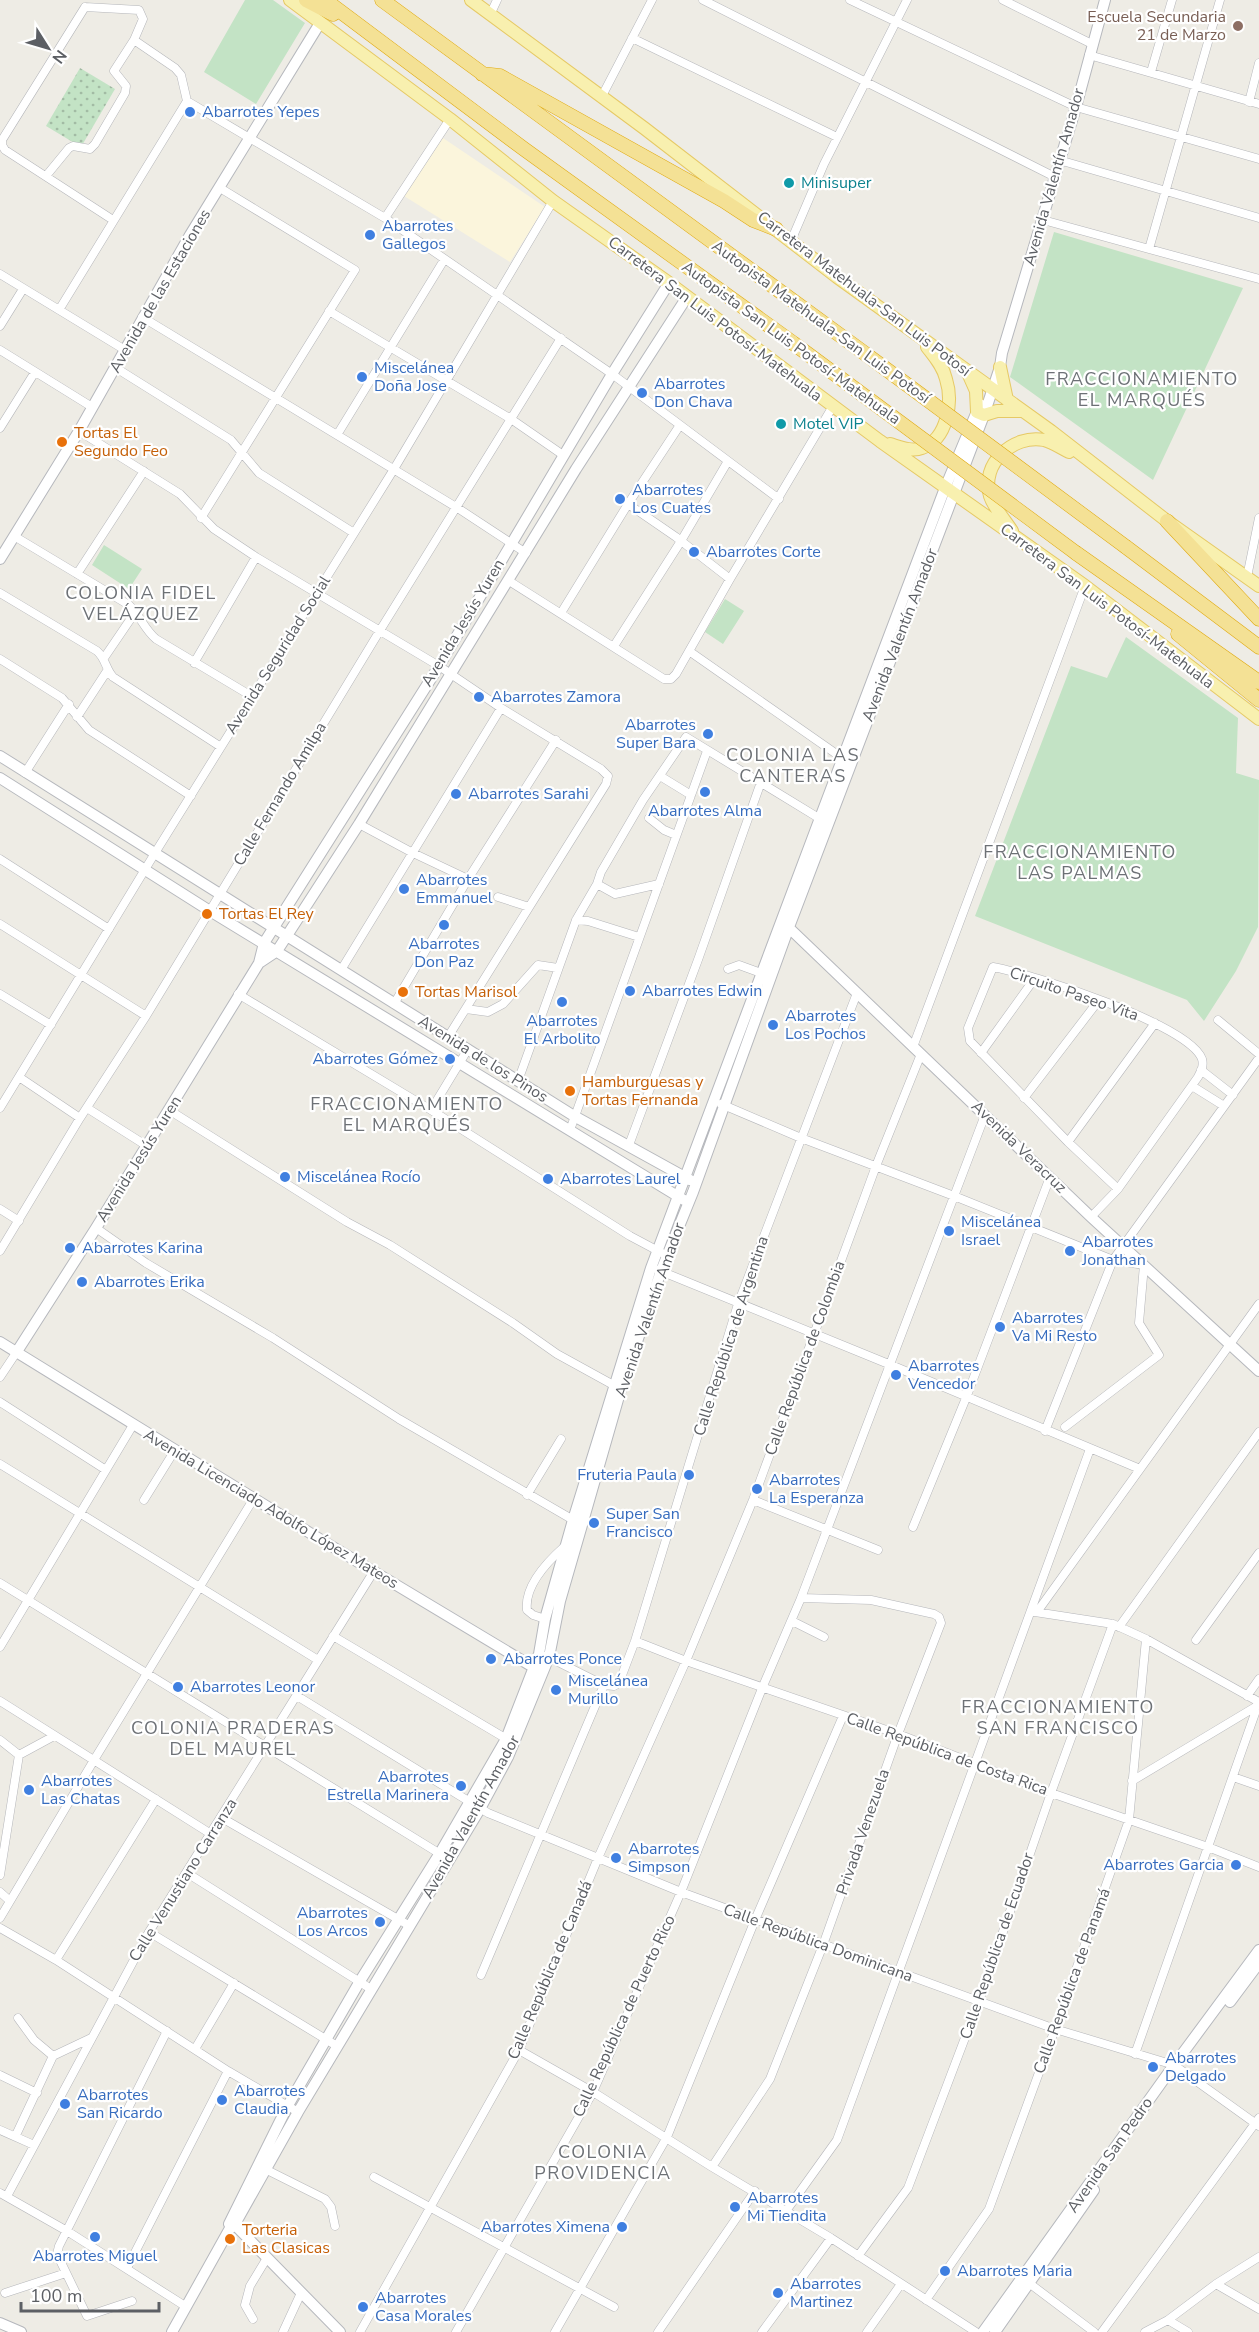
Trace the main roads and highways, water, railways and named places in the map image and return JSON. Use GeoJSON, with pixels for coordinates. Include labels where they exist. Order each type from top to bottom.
{"type":"FeatureCollection","features":[{"type":"Feature","properties":{"kind":"highway"},"geometry":{"type":"LineString","coordinates":[[306,0],[368,32]]}},
{"type":"Feature","properties":{"kind":"highway","name":"Autopista San Luis Potosí-Matehuala"},"geometry":{"type":"LineString","coordinates":[[326,0],[524,149],[793,343],[1076,553],[1259,682]]}},
{"type":"Feature","properties":{"kind":"highway","name":"Autopista Matehuala-San Luis Potosí"},"geometry":{"type":"LineString","coordinates":[[382,0],[867,355],[1259,647]]}},
{"type":"Feature","properties":{"kind":"highway"},"geometry":{"type":"LineString","coordinates":[[480,73],[500,75],[724,201],[753,220],[776,229]]}},
{"type":"Feature","properties":{"kind":"highway"},"geometry":{"type":"LineString","coordinates":[[1167,521],[1259,620]]}},
{"type":"Feature","properties":{"kind":"highway"},"geometry":{"type":"LineString","coordinates":[[1143,599],[1163,622],[1259,700]]}},
{"type":"Feature","properties":{"kind":"main road","name":"Carretera San Luis Potosí-Matehuala"},"geometry":{"type":"LineString","coordinates":[[290,0],[450,119],[554,201],[669,283],[880,441],[1085,586],[1259,719]]}},
{"type":"Feature","properties":{"kind":"main road","name":"Carretera Matehuala-San Luis Potosí"},"geometry":{"type":"LineString","coordinates":[[471,0],[602,96],[837,278],[990,387],[1167,521],[1259,586]]}},
{"type":"Feature","properties":{"kind":"main road","name":"Avenida Valentín Amador"},"geometry":{"type":"LineString","coordinates":[[663,1253],[684,1178],[719,1103],[949,491],[981,413],[1043,220],[1105,0]]}},
{"type":"Feature","properties":{"kind":"main road","name":"Avenida de las Estaciones"},"geometry":{"type":"LineString","coordinates":[[0,559],[79,431],[116,368],[142,317],[320,23]]}},
{"type":"Feature","properties":{"kind":"main road"},"geometry":{"type":"LineString","coordinates":[[588,238],[609,240]]}},
{"type":"Feature","properties":{"kind":"main road","name":"Avenida Jesús Yuren"},"geometry":{"type":"LineString","coordinates":[[16,1353],[259,963],[264,943],[273,928],[439,666],[563,455],[669,283]]}},
{"type":"Feature","properties":{"kind":"main road","name":"Avenida Jesús Yuren"},"geometry":{"type":"LineString","coordinates":[[259,963],[277,951],[287,937],[359,824],[627,387],[687,297]]}},
{"type":"Feature","properties":{"kind":"main road"},"geometry":{"type":"LineString","coordinates":[[880,441],[908,449],[921,448],[931,443],[939,435],[945,423],[949,401],[946,378],[941,366],[916,333]]}},
{"type":"Feature","properties":{"kind":"main road"},"geometry":{"type":"LineString","coordinates":[[1007,400],[996,369],[983,375],[970,374],[981,413],[1003,410],[1023,412]]}},
{"type":"Feature","properties":{"kind":"main road"},"geometry":{"type":"LineString","coordinates":[[1016,537],[990,496],[988,474],[996,459],[1012,444],[1029,439],[1045,440],[1094,465]]}},
{"type":"Feature","properties":{"kind":"main road","name":"Avenida de los Pinos"},"geometry":{"type":"LineString","coordinates":[[0,756],[574,1116],[696,1183]]}},
{"type":"Feature","properties":{"kind":"main road","name":"Avenida de los Pinos"},"geometry":{"type":"LineString","coordinates":[[0,778],[210,911],[688,1202]]}},
{"type":"Feature","properties":{"kind":"main road","name":"Avenida Valentín Amador"},"geometry":{"type":"LineString","coordinates":[[231,2225],[287,2107],[326,2039],[398,1919],[480,1809],[510,1741],[544,1656],[560,1601],[577,1522],[656,1270],[696,1183],[761,973],[785,924]]}},
{"type":"Feature","properties":{"kind":"main road","name":"Avenida Veracruz"},"geometry":{"type":"LineString","coordinates":[[785,924],[1091,1217],[1259,1371]]}},
{"type":"Feature","properties":{"kind":"main road","name":"Avenida Licenciado Adolfo López Mateos"},"geometry":{"type":"LineString","coordinates":[[0,1342],[539,1670]]}},
{"type":"Feature","properties":{"kind":"main road","name":"Avenida Valentín Amador"},"geometry":{"type":"LineString","coordinates":[[544,1656],[545,1619],[567,1545],[577,1522]]}},
{"type":"Feature","properties":{"kind":"main road","name":"Avenida Valentín Amador"},"geometry":{"type":"LineString","coordinates":[[172,2332],[231,2225],[410,1926],[470,1802],[510,1741]]}},
{"type":"Feature","properties":{"kind":"main road","name":"Avenida San Pedro"},"geometry":{"type":"LineString","coordinates":[[983,2332],[1025,2280],[1259,1950]]}},
{"type":"Feature","properties":{"kind":"main road","name":"Avenida San Pedro"},"geometry":{"type":"LineString","coordinates":[[1177,2067],[1259,1963]]}},
{"type":"Feature","properties":{"kind":"main road"},"geometry":{"type":"LineString","coordinates":[[231,2225],[340,2332]]}},
{"type":"Feature","properties":{"kind":"main road","name":"Avenida San Pedro"},"geometry":{"type":"LineString","coordinates":[[994,2332],[1025,2280]]}},
{"type":"Feature","properties":{"kind":"main road"},"geometry":{"type":"LineString","coordinates":[[0,2322],[19,2332]]}},
{"type":"Feature","properties":{"kind":"place","name":"Escuela Secundaria 21 de Marzo"},"geometry":{"type":"Point","coordinates":[1238,26]}},
{"type":"Feature","properties":{"kind":"place","name":"Abarrotes Yepes"},"geometry":{"type":"Point","coordinates":[190,112]}},
{"type":"Feature","properties":{"kind":"place","name":"Minisuper"},"geometry":{"type":"Point","coordinates":[789,183]}},
{"type":"Feature","properties":{"kind":"place","name":"Abarrotes Gallegos"},"geometry":{"type":"Point","coordinates":[370,235]}},
{"type":"Feature","properties":{"kind":"place","name":"Miscelánea Doña Jose"},"geometry":{"type":"Point","coordinates":[362,377]}},
{"type":"Feature","properties":{"kind":"place","name":"Abarrotes Don Chava"},"geometry":{"type":"Point","coordinates":[642,393]}},
{"type":"Feature","properties":{"kind":"place","name":"Motel VIP"},"geometry":{"type":"Point","coordinates":[781,424]}},
{"type":"Feature","properties":{"kind":"place","name":"Tortas El Segundo Feo"},"geometry":{"type":"Point","coordinates":[62,442]}},
{"type":"Feature","properties":{"kind":"place","name":"Abarrotes Los Cuates"},"geometry":{"type":"Point","coordinates":[620,499]}},
{"type":"Feature","properties":{"kind":"place","name":"Abarrotes Corte"},"geometry":{"type":"Point","coordinates":[694,552]}},
{"type":"Feature","properties":{"kind":"place","name":"Abarrotes Zamora"},"geometry":{"type":"Point","coordinates":[479,697]}},
{"type":"Feature","properties":{"kind":"place","name":"Abarrotes Super Bara"},"geometry":{"type":"Point","coordinates":[708,734]}},
{"type":"Feature","properties":{"kind":"place","name":"Abarrotes Alma"},"geometry":{"type":"Point","coordinates":[705,792]}},
{"type":"Feature","properties":{"kind":"place","name":"Abarrotes Sarahi"},"geometry":{"type":"Point","coordinates":[456,794]}},
{"type":"Feature","properties":{"kind":"place","name":"Abarrotes Emmanuel"},"geometry":{"type":"Point","coordinates":[404,889]}},
{"type":"Feature","properties":{"kind":"place","name":"Tortas El Rey"},"geometry":{"type":"Point","coordinates":[207,914]}},
{"type":"Feature","properties":{"kind":"place","name":"Abarrotes Don Paz"},"geometry":{"type":"Point","coordinates":[444,925]}},
{"type":"Feature","properties":{"kind":"place","name":"Abarrotes Edwin"},"geometry":{"type":"Point","coordinates":[630,991]}},
{"type":"Feature","properties":{"kind":"place","name":"Tortas Marisol"},"geometry":{"type":"Point","coordinates":[403,992]}},
{"type":"Feature","properties":{"kind":"place","name":"Abarrotes El Arbolito"},"geometry":{"type":"Point","coordinates":[562,1002]}},
{"type":"Feature","properties":{"kind":"place","name":"Abarrotes Los Pochos"},"geometry":{"type":"Point","coordinates":[773,1025]}},
{"type":"Feature","properties":{"kind":"place","name":"Abarrotes Gómez"},"geometry":{"type":"Point","coordinates":[450,1059]}},
{"type":"Feature","properties":{"kind":"place","name":"Hamburguesas y Tortas Fernanda"},"geometry":{"type":"Point","coordinates":[570,1091]}},
{"type":"Feature","properties":{"kind":"place","name":"Miscelánea Rocío"},"geometry":{"type":"Point","coordinates":[285,1177]}},
{"type":"Feature","properties":{"kind":"place","name":"Abarrotes Laurel"},"geometry":{"type":"Point","coordinates":[548,1179]}},
{"type":"Feature","properties":{"kind":"place","name":"Miscelánea Israel"},"geometry":{"type":"Point","coordinates":[949,1231]}},
{"type":"Feature","properties":{"kind":"place","name":"Abarrotes Karina"},"geometry":{"type":"Point","coordinates":[70,1248]}},
{"type":"Feature","properties":{"kind":"place","name":"Abarrotes Jonathan"},"geometry":{"type":"Point","coordinates":[1070,1251]}},
{"type":"Feature","properties":{"kind":"place","name":"Abarrotes Erika"},"geometry":{"type":"Point","coordinates":[82,1282]}},
{"type":"Feature","properties":{"kind":"place","name":"Abarrotes Va Mi Resto"},"geometry":{"type":"Point","coordinates":[1000,1327]}},
{"type":"Feature","properties":{"kind":"place","name":"Abarrotes Vencedor"},"geometry":{"type":"Point","coordinates":[896,1375]}},
{"type":"Feature","properties":{"kind":"place","name":"Fruteria Paula"},"geometry":{"type":"Point","coordinates":[689,1475]}},
{"type":"Feature","properties":{"kind":"place","name":"Abarrotes La Esperanza"},"geometry":{"type":"Point","coordinates":[757,1489]}},
{"type":"Feature","properties":{"kind":"place","name":"Super San Francisco"},"geometry":{"type":"Point","coordinates":[594,1523]}},
{"type":"Feature","properties":{"kind":"place","name":"Abarrotes Ponce"},"geometry":{"type":"Point","coordinates":[491,1659]}},
{"type":"Feature","properties":{"kind":"place","name":"Abarrotes Leonor"},"geometry":{"type":"Point","coordinates":[178,1687]}},
{"type":"Feature","properties":{"kind":"place","name":"Miscelánea Murillo"},"geometry":{"type":"Point","coordinates":[556,1690]}},
{"type":"Feature","properties":{"kind":"place","name":"Abarrotes Estrella Marinera"},"geometry":{"type":"Point","coordinates":[461,1786]}},
{"type":"Feature","properties":{"kind":"place","name":"Abarrotes Las Chatas"},"geometry":{"type":"Point","coordinates":[29,1790]}},
{"type":"Feature","properties":{"kind":"place","name":"Abarrotes Simpson"},"geometry":{"type":"Point","coordinates":[616,1858]}},
{"type":"Feature","properties":{"kind":"place","name":"Abarrotes Garcia"},"geometry":{"type":"Point","coordinates":[1236,1865]}},
{"type":"Feature","properties":{"kind":"place","name":"Abarrotes Los Arcos"},"geometry":{"type":"Point","coordinates":[380,1922]}},
{"type":"Feature","properties":{"kind":"place","name":"Abarrotes Delgado"},"geometry":{"type":"Point","coordinates":[1153,2067]}},
{"type":"Feature","properties":{"kind":"place","name":"Abarrotes Claudia"},"geometry":{"type":"Point","coordinates":[222,2100]}},
{"type":"Feature","properties":{"kind":"place","name":"Abarrotes San Ricardo"},"geometry":{"type":"Point","coordinates":[65,2104]}},
{"type":"Feature","properties":{"kind":"place","name":"Abarrotes Mi Tiendita"},"geometry":{"type":"Point","coordinates":[735,2207]}},
{"type":"Feature","properties":{"kind":"place","name":"Abarrotes Ximena"},"geometry":{"type":"Point","coordinates":[622,2227]}},
{"type":"Feature","properties":{"kind":"place","name":"Abarrotes Miguel"},"geometry":{"type":"Point","coordinates":[95,2237]}},
{"type":"Feature","properties":{"kind":"place","name":"Torteria Las Clasicas"},"geometry":{"type":"Point","coordinates":[230,2239]}},
{"type":"Feature","properties":{"kind":"place","name":"Abarrotes Maria"},"geometry":{"type":"Point","coordinates":[945,2271]}},
{"type":"Feature","properties":{"kind":"place","name":"Abarrotes Martinez"},"geometry":{"type":"Point","coordinates":[778,2293]}},
{"type":"Feature","properties":{"kind":"place","name":"Abarrotes Casa Morales"},"geometry":{"type":"Point","coordinates":[363,2307]}},
{"type":"Feature","properties":{"kind":"district","name":"FRACCIONAMIENTO EL MARQUÉS"},"geometry":{"type":"Point","coordinates":[1142,389]}},
{"type":"Feature","properties":{"kind":"district","name":"COLONIA FIDEL VELÁZQUEZ"},"geometry":{"type":"Point","coordinates":[141,603]}},
{"type":"Feature","properties":{"kind":"district","name":"COLONIA LAS CANTERAS"},"geometry":{"type":"Point","coordinates":[793,765]}},
{"type":"Feature","properties":{"kind":"district","name":"FRACCIONAMIENTO LAS PALMAS"},"geometry":{"type":"Point","coordinates":[1080,862]}},
{"type":"Feature","properties":{"kind":"district","name":"FRACCIONAMIENTO EL MARQUÉS"},"geometry":{"type":"Point","coordinates":[407,1114]}},
{"type":"Feature","properties":{"kind":"district","name":"FRACCIONAMIENTO SAN FRANCISCO"},"geometry":{"type":"Point","coordinates":[1058,1717]}},
{"type":"Feature","properties":{"kind":"district","name":"COLONIA PRADERAS DEL MAUREL"},"geometry":{"type":"Point","coordinates":[233,1738]}},
{"type":"Feature","properties":{"kind":"district","name":"COLONIA PROVIDENCIA"},"geometry":{"type":"Point","coordinates":[603,2162]}}]}
